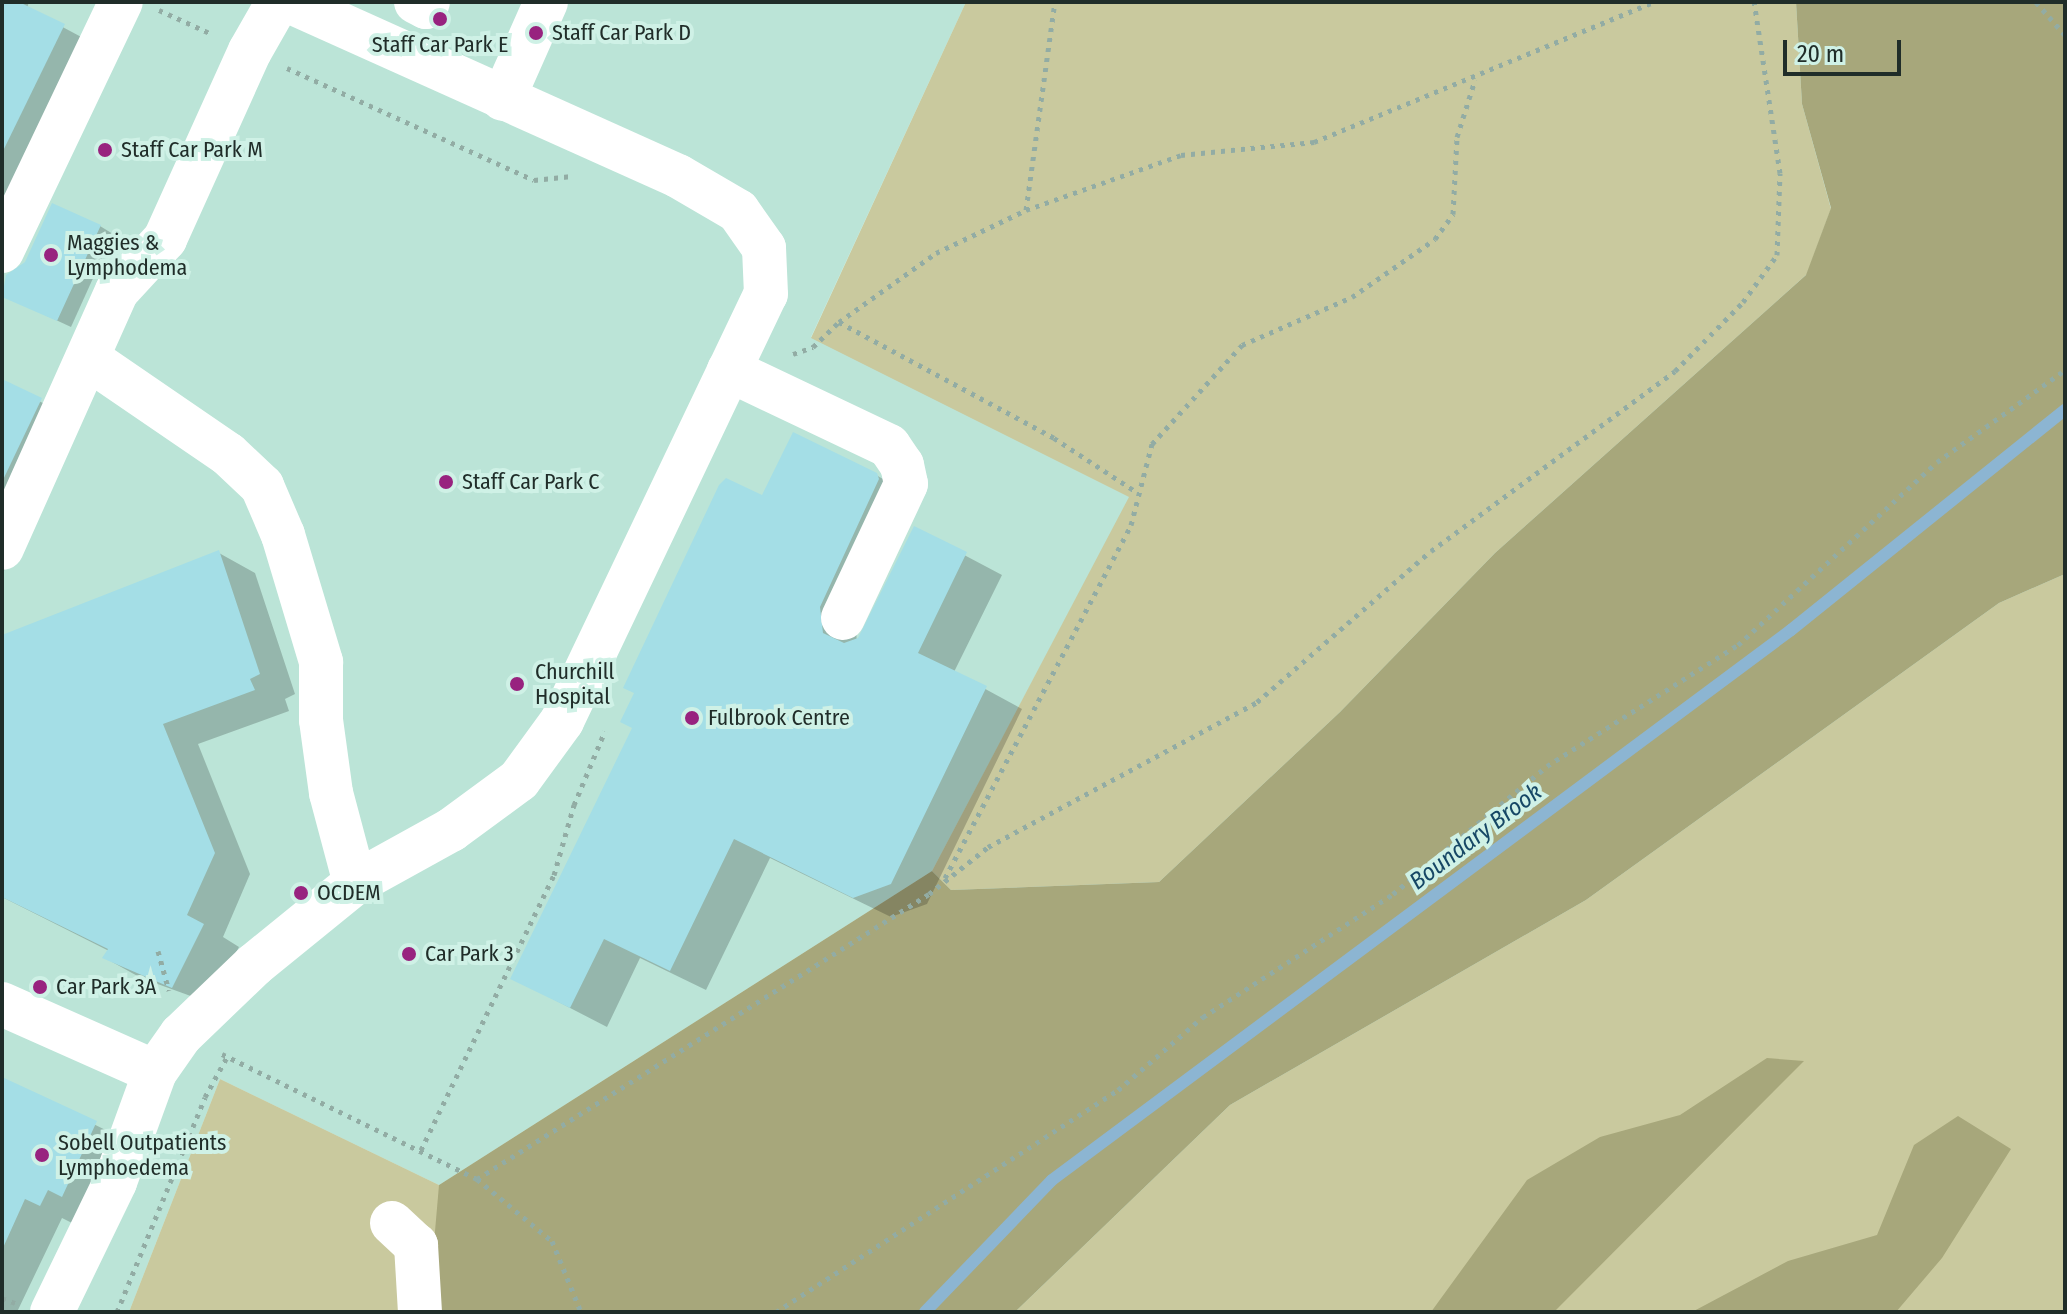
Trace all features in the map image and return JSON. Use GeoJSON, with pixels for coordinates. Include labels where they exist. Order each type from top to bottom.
{"type":"FeatureCollection","features":[{"type":"Feature","properties":{"kind":"street"},"geometry":{"type":"LineString","coordinates":[[2,548],[117,291],[165,239],[250,51],[278,2]]}},
{"type":"Feature","properties":{"kind":"street"},"geometry":{"type":"LineString","coordinates":[[52,1312],[115,1182],[155,1072],[181,1035],[254,965],[355,883],[451,830],[519,780],[562,721],[744,377],[766,294],[764,248],[738,211],[678,176],[503,99],[340,12],[290,2]]}},
{"type":"Feature","properties":{"kind":"street"},"geometry":{"type":"LineString","coordinates":[[416,2],[426,7],[428,2]]}},
{"type":"Feature","properties":{"kind":"street"},"geometry":{"type":"LineString","coordinates":[[503,99],[546,2]]}},
{"type":"Feature","properties":{"kind":"street"},"geometry":{"type":"LineString","coordinates":[[2,251],[138,5]]}},
{"type":"Feature","properties":{"kind":"street"},"geometry":{"type":"LineString","coordinates":[[89,359],[228,454],[262,486],[283,535],[321,662],[321,720],[331,793],[355,883]]}},
{"type":"Feature","properties":{"kind":"street"},"geometry":{"type":"LineString","coordinates":[[744,377],[889,446],[902,465],[906,484],[843,618]]}},
{"type":"Feature","properties":{"kind":"street"},"geometry":{"type":"LineString","coordinates":[[2,1004],[155,1072]]}},
{"type":"Feature","properties":{"kind":"street"},"geometry":{"type":"LineString","coordinates":[[392,1223],[416,1245],[420,1312]]}},
{"type":"Feature","properties":{"kind":"path"},"geometry":{"type":"LineString","coordinates":[[1026,210],[1055,2]]}},
{"type":"Feature","properties":{"kind":"path"},"geometry":{"type":"LineString","coordinates":[[744,377],[776,359],[813,347],[839,322],[936,253],[1026,210],[1181,155],[1314,142],[1653,2]]}},
{"type":"Feature","properties":{"kind":"path"},"geometry":{"type":"LineString","coordinates":[[477,1179],[943,882],[988,847],[1257,702],[1431,551],[1675,371],[1743,302],[1777,255],[1780,173],[1754,2]]}},
{"type":"Feature","properties":{"kind":"path"},"geometry":{"type":"LineString","coordinates":[[2036,2],[2065,35]]}},
{"type":"Feature","properties":{"kind":"path"},"geometry":{"type":"LineString","coordinates":[[138,5],[250,51],[534,180],[580,176]]}},
{"type":"Feature","properties":{"kind":"path"},"geometry":{"type":"LineString","coordinates":[[943,882],[1131,525],[1152,444],[1242,345],[1352,297],[1435,239],[1453,214],[1457,137],[1475,78]]}},
{"type":"Feature","properties":{"kind":"path"},"geometry":{"type":"LineString","coordinates":[[839,322],[1054,438],[1138,493]]}},
{"type":"Feature","properties":{"kind":"path"},"geometry":{"type":"LineString","coordinates":[[776,1312],[1118,1090],[1203,1017],[1393,894],[1547,766],[1738,645],[1937,462],[2065,370]]}},
{"type":"Feature","properties":{"kind":"path"},"geometry":{"type":"LineString","coordinates":[[421,1150],[554,875],[574,805],[606,737],[605,722]]}},
{"type":"Feature","properties":{"kind":"path"},"geometry":{"type":"LineString","coordinates":[[212,1049],[477,1179],[552,1241],[581,1312]]}},
{"type":"Feature","properties":{"kind":"path"},"geometry":{"type":"LineString","coordinates":[[117,1312],[205,1097],[227,1057]]}},
{"type":"Feature","properties":{"kind":"shaded area","name":"Churchill Hospital"},"geometry":{"type":"Polygon","coordinates":[[[2,2],[966,2],[811,337],[1130,497],[932,871],[439,1185],[220,1079],[129,1312],[2,1312],[2,2]]]}},
{"type":"Feature","properties":{"kind":"shaded area"},"geometry":{"type":"Polygon","coordinates":[[[966,2],[1796,2],[1802,104],[1831,209],[1807,274],[1495,553],[1340,712],[1159,882],[951,890],[932,871],[1129,497],[811,338],[966,2]]]}},
{"type":"Feature","properties":{"kind":"shaded area"},"geometry":{"type":"Polygon","coordinates":[[[1796,2],[2065,2],[2065,574],[1999,603],[1586,900],[1230,1105],[1015,1312],[428,1312],[439,1185],[932,871],[951,890],[1159,882],[1340,712],[1495,553],[1806,275],[1831,208],[1802,104],[1796,2]]]}},
{"type":"Feature","properties":{"kind":"shaded area"},"geometry":{"type":"Polygon","coordinates":[[[2065,574],[2065,1312],[1015,1312],[1230,1105],[1586,900],[1999,603],[2065,574]]]}},
{"type":"Feature","properties":{"kind":"shaded area"},"geometry":{"type":"Polygon","coordinates":[[[1767,1058],[1804,1061],[1554,1312],[1431,1312],[1527,1180],[1600,1137],[1680,1115],[1767,1058]]]}},
{"type":"Feature","properties":{"kind":"shaded area"},"geometry":{"type":"Polygon","coordinates":[[[220,1079],[439,1185],[443,1312],[129,1312],[220,1079]]]}},
{"type":"Feature","properties":{"kind":"shaded area"},"geometry":{"type":"Polygon","coordinates":[[[1958,1116],[2011,1149],[1942,1258],[1896,1312],[1692,1312],[1788,1261],[1877,1235],[1914,1145],[1958,1116]]]}},
{"type":"Feature","properties":{"kind":"building"},"geometry":{"type":"Polygon","coordinates":[[[2,2],[19,2],[65,24],[2,153],[2,2]]]}},
{"type":"Feature","properties":{"kind":"building","name":"Maggies & Lymphodema"},"geometry":{"type":"Polygon","coordinates":[[[52,203],[101,225],[57,321],[2,297],[6,275],[25,262],[52,203]]]}},
{"type":"Feature","properties":{"kind":"building"},"geometry":{"type":"Polygon","coordinates":[[[2,379],[42,398],[2,482],[2,379]]]}},
{"type":"Feature","properties":{"kind":"building","name":"Fulbrook Centre"},"geometry":{"type":"Polygon","coordinates":[[[793,432],[877,473],[879,479],[820,607],[823,633],[844,643],[858,638],[914,526],[967,552],[918,653],[987,686],[891,884],[853,898],[734,839],[670,971],[604,939],[570,1008],[510,979],[632,728],[620,722],[634,693],[623,688],[719,485],[726,478],[762,495],[793,432]]]}},
{"type":"Feature","properties":{"kind":"building"},"geometry":{"type":"Polygon","coordinates":[[[219,550],[260,674],[250,679],[255,690],[163,724],[215,853],[187,915],[204,924],[172,988],[102,958],[108,949],[2,897],[2,635],[219,550]]]}},
{"type":"Feature","properties":{"kind":"building","name":"Sobell Outpatients Lymphoedema"},"geometry":{"type":"Polygon","coordinates":[[[2,1077],[97,1121],[62,1197],[48,1190],[40,1206],[25,1199],[2,1250],[2,1077]]]}},
{"type":"Feature","properties":{"kind":"waterway","name":"Boundary Brook"},"geometry":{"type":"LineString","coordinates":[[925,1312],[1052,1180],[1791,630],[2065,410]]}},
{"type":"Feature","properties":{"kind":"place","name":"Staff Car Park E"},"geometry":{"type":"Point","coordinates":[440,19]}},
{"type":"Feature","properties":{"kind":"place","name":"Staff Car Park D"},"geometry":{"type":"Point","coordinates":[536,33]}},
{"type":"Feature","properties":{"kind":"place","name":"Staff Car Park M"},"geometry":{"type":"Point","coordinates":[105,150]}},
{"type":"Feature","properties":{"kind":"place","name":"Maggies & Lymphodema"},"geometry":{"type":"Point","coordinates":[51,255]}},
{"type":"Feature","properties":{"kind":"place","name":"Staff Car Park C"},"geometry":{"type":"Point","coordinates":[446,482]}},
{"type":"Feature","properties":{"kind":"place","name":"Churchill Hospital"},"geometry":{"type":"Point","coordinates":[517,684]}},
{"type":"Feature","properties":{"kind":"place","name":"Fulbrook Centre"},"geometry":{"type":"Point","coordinates":[692,718]}},
{"type":"Feature","properties":{"kind":"place","name":"OCDEM"},"geometry":{"type":"Point","coordinates":[301,893]}},
{"type":"Feature","properties":{"kind":"place","name":"Car Park 3"},"geometry":{"type":"Point","coordinates":[409,954]}},
{"type":"Feature","properties":{"kind":"place","name":"Car Park 3A"},"geometry":{"type":"Point","coordinates":[40,987]}},
{"type":"Feature","properties":{"kind":"place","name":"Sobell Outpatients Lymphoedema"},"geometry":{"type":"Point","coordinates":[42,1155]}}]}
